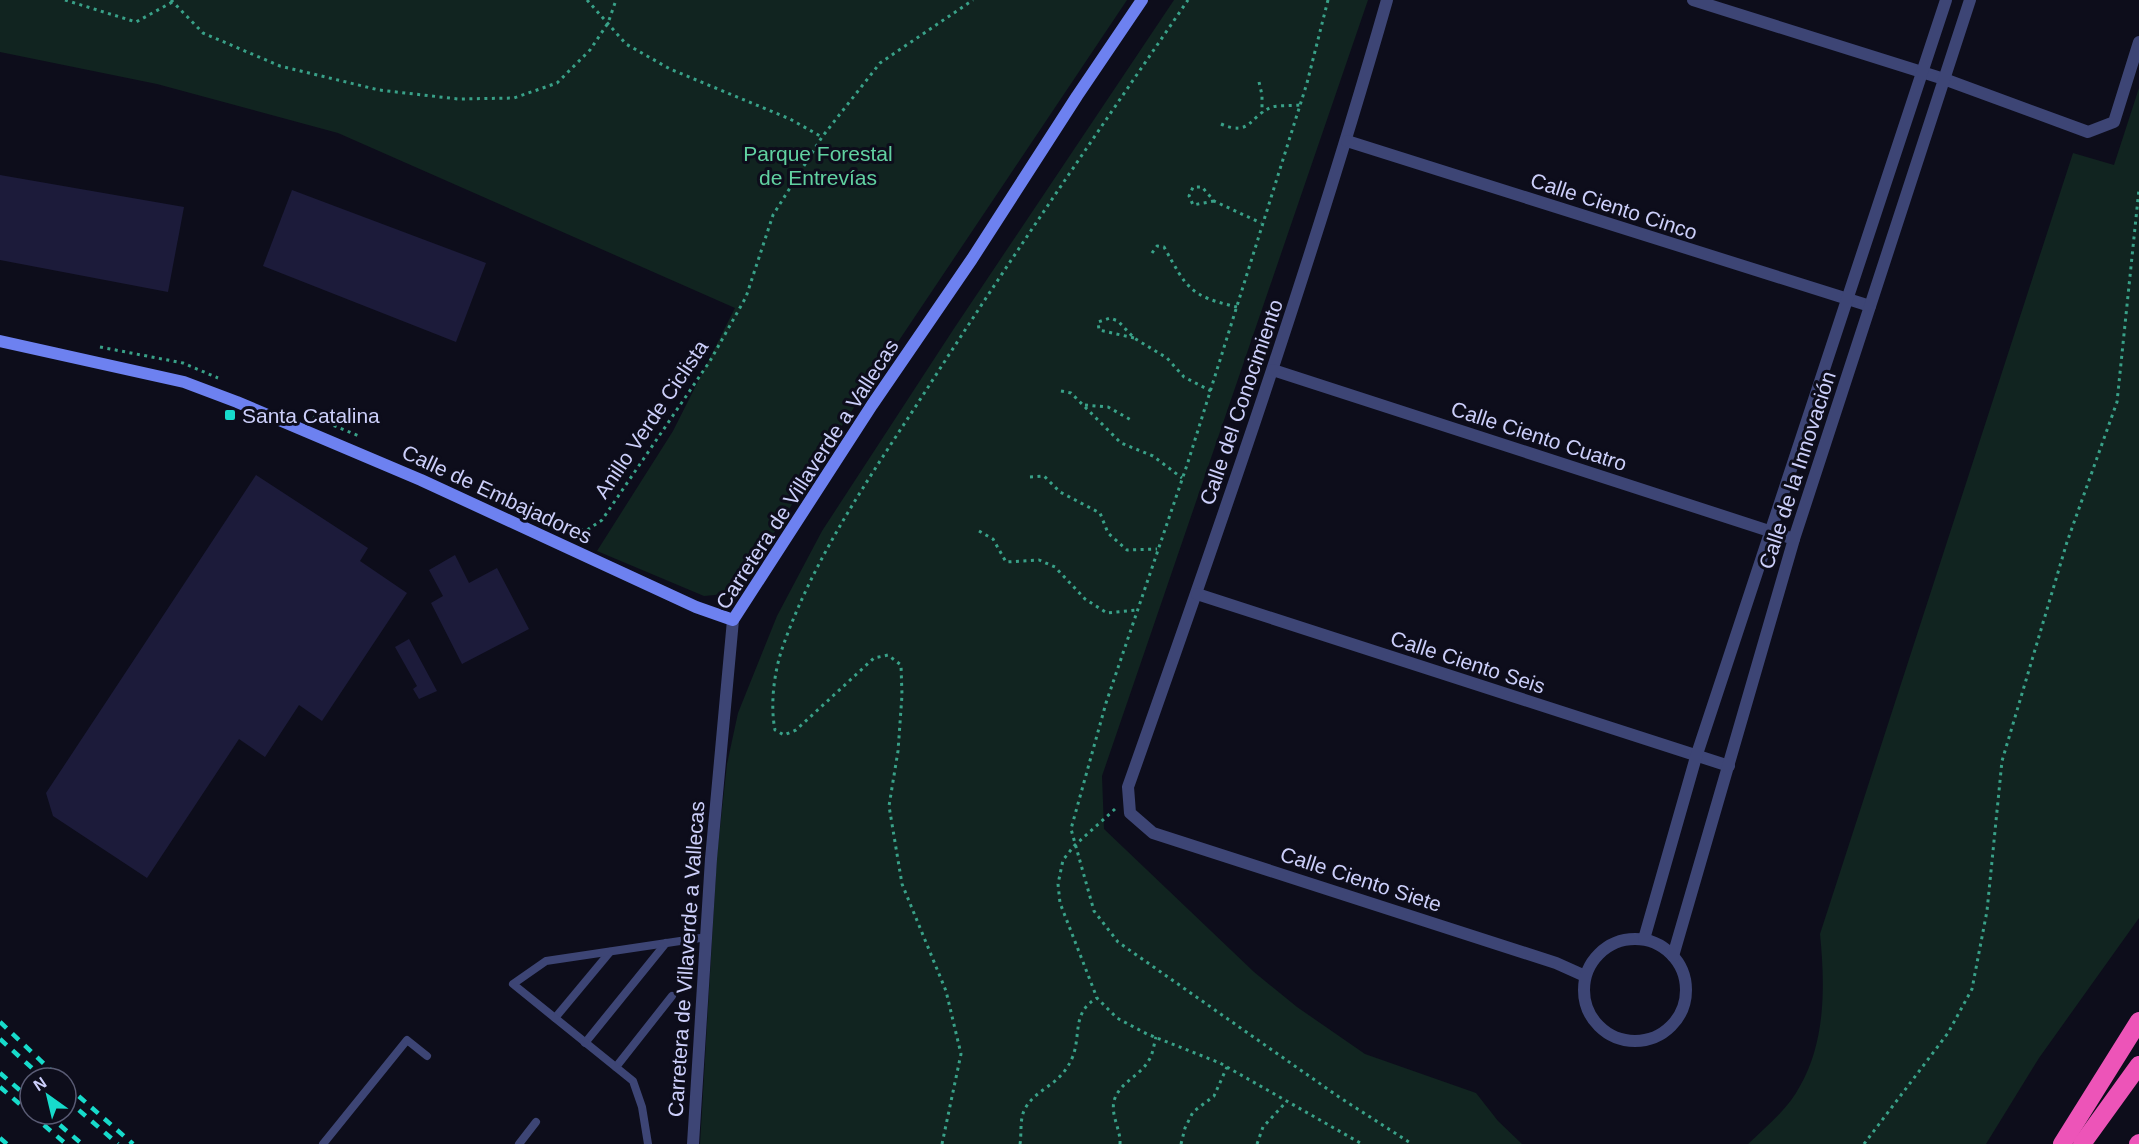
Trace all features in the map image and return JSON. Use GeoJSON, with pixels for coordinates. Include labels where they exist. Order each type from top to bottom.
{"type":"FeatureCollection","features":[{"type":"Feature","properties":{"kind":"highway"},"geometry":{"type":"LineString","coordinates":[[2062,1144],[2139,1021]]}},
{"type":"Feature","properties":{"kind":"highway"},"geometry":{"type":"LineString","coordinates":[[2082,1144],[2139,1065]]}},
{"type":"Feature","properties":{"kind":"main road","name":"Carretera de Villaverde a Vallecas"},"geometry":{"type":"LineString","coordinates":[[733,620],[872,405],[972,259],[1142,0]]}},
{"type":"Feature","properties":{"kind":"main road","name":"Calle de Embajadores"},"geometry":{"type":"LineString","coordinates":[[0,341],[184,382],[246,405],[421,480],[696,607],[733,620]]}},
{"type":"Feature","properties":{"kind":"street","name":"Calle del Conocimiento"},"geometry":{"type":"LineString","coordinates":[[1130,807],[1128,787],[1273,370],[1347,141],[1387,0]]}},
{"type":"Feature","properties":{"kind":"street"},"geometry":{"type":"LineString","coordinates":[[1693,0],[1944,80],[2088,132],[2114,122],[2139,42]]}},
{"type":"Feature","properties":{"kind":"street","name":"Calle de la Innovación"},"geometry":{"type":"LineString","coordinates":[[1644,939],[1696,757],[1946,0]]}},
{"type":"Feature","properties":{"kind":"street","name":"Calle de la Innovación"},"geometry":{"type":"LineString","coordinates":[[1673,956],[1794,539],[1970,0]]}},
{"type":"Feature","properties":{"kind":"street","name":"Calle Ciento Cinco"},"geometry":{"type":"LineString","coordinates":[[1347,141],[1870,306]]}},
{"type":"Feature","properties":{"kind":"street","name":"Calle Ciento Cuatro"},"geometry":{"type":"LineString","coordinates":[[1273,370],[1794,539]]}},
{"type":"Feature","properties":{"kind":"street","name":"Calle Ciento Seis"},"geometry":{"type":"LineString","coordinates":[[1197,594],[1729,766]]}},
{"type":"Feature","properties":{"kind":"street","name":"Carretera de Villaverde a Vallecas"},"geometry":{"type":"LineString","coordinates":[[693,1144],[733,620]]}},
{"type":"Feature","properties":{"kind":"street","name":"Calle Ciento Siete"},"geometry":{"type":"LineString","coordinates":[[1130,807],[1153,833],[1556,963],[1586,976]]}},
{"type":"Feature","properties":{"kind":"street"},"geometry":{"type":"LineString","coordinates":[[1625,939],[1644,939],[1660,945],[1673,956],[1683,971],[1687,988],[1684,1005],[1676,1021],[1663,1033],[1647,1040],[1621,1039],[1598,1026],[1588,1012],[1583,995],[1586,976],[1594,959],[1608,946],[1625,939]]}},
{"type":"Feature","properties":{"kind":"lane"},"geometry":{"type":"LineString","coordinates":[[648,1144],[642,1107],[633,1081],[513,984],[546,961],[707,937]]}},
{"type":"Feature","properties":{"kind":"lane"},"geometry":{"type":"LineString","coordinates":[[585,1043],[666,943]]}},
{"type":"Feature","properties":{"kind":"lane"},"geometry":{"type":"LineString","coordinates":[[555,1018],[610,952]]}},
{"type":"Feature","properties":{"kind":"lane"},"geometry":{"type":"LineString","coordinates":[[616,1067],[672,996]]}},
{"type":"Feature","properties":{"kind":"lane"},"geometry":{"type":"LineString","coordinates":[[323,1144],[407,1040],[427,1056]]}},
{"type":"Feature","properties":{"kind":"lane"},"geometry":{"type":"LineString","coordinates":[[519,1144],[536,1122]]}},
{"type":"Feature","properties":{"kind":"path"},"geometry":{"type":"LineString","coordinates":[[64,0],[136,22],[173,0],[203,33],[280,66],[379,90],[458,99],[514,98],[557,83],[590,50],[608,23],[616,0]]}},
{"type":"Feature","properties":{"kind":"path"},"geometry":{"type":"LineString","coordinates":[[587,0],[626,44],[670,69],[790,119],[822,137]]}},
{"type":"Feature","properties":{"kind":"path","name":"Anillo Verde Ciclista"},"geometry":{"type":"LineString","coordinates":[[556,525],[567,530],[587,530],[602,520],[710,361],[746,297],[773,215],[822,137],[880,63],[973,0]]}},
{"type":"Feature","properties":{"kind":"path"},"geometry":{"type":"LineString","coordinates":[[942,1144],[961,1054],[946,991],[902,884],[889,806],[898,750],[902,695],[901,665],[888,655],[874,658],[796,730],[784,735],[775,730],[771,712],[781,652],[796,614],[845,516],[1009,260],[1188,0]]}},
{"type":"Feature","properties":{"kind":"path"},"geometry":{"type":"LineString","coordinates":[[1328,0],[1300,105],[1261,223],[1211,390],[1106,703],[1071,829],[1094,911],[1118,942],[1329,1090],[1412,1144]]}},
{"type":"Feature","properties":{"kind":"path"},"geometry":{"type":"LineString","coordinates":[[1259,82],[1262,113]]}},
{"type":"Feature","properties":{"kind":"path"},"geometry":{"type":"LineString","coordinates":[[1221,124],[1234,129],[1245,127],[1273,106],[1300,105]]}},
{"type":"Feature","properties":{"kind":"path"},"geometry":{"type":"LineString","coordinates":[[1214,201],[1193,205],[1188,196],[1193,187],[1202,187],[1214,201],[1261,223]]}},
{"type":"Feature","properties":{"kind":"path"},"geometry":{"type":"LineString","coordinates":[[1864,1144],[1948,1033],[1972,989],[1987,911],[2002,760],[2067,542],[2117,402],[2139,189]]}},
{"type":"Feature","properties":{"kind":"path"},"geometry":{"type":"LineString","coordinates":[[1152,253],[1157,246],[1164,247],[1185,284],[1206,300],[1237,307]]}},
{"type":"Feature","properties":{"kind":"path"},"geometry":{"type":"LineString","coordinates":[[1134,338],[1099,330],[1098,322],[1110,318],[1118,321],[1134,338],[1167,358],[1184,377],[1211,390]]}},
{"type":"Feature","properties":{"kind":"path"},"geometry":{"type":"LineString","coordinates":[[91,345],[183,363],[226,381]]}},
{"type":"Feature","properties":{"kind":"path"},"geometry":{"type":"LineString","coordinates":[[1061,391],[1071,393],[1121,443],[1153,456],[1182,478]]}},
{"type":"Feature","properties":{"kind":"path"},"geometry":{"type":"LineString","coordinates":[[1083,405],[1108,407],[1131,420]]}},
{"type":"Feature","properties":{"kind":"path"},"geometry":{"type":"LineString","coordinates":[[311,416],[365,439]]}},
{"type":"Feature","properties":{"kind":"path"},"geometry":{"type":"LineString","coordinates":[[1030,477],[1044,476],[1060,492],[1100,513],[1108,533],[1127,550],[1157,549]]}},
{"type":"Feature","properties":{"kind":"path"},"geometry":{"type":"LineString","coordinates":[[979,531],[993,539],[1006,562],[1039,560],[1055,567],[1085,599],[1107,613],[1137,610]]}},
{"type":"Feature","properties":{"kind":"path"},"geometry":{"type":"LineString","coordinates":[[1130,807],[1100,821],[1074,846],[1063,860],[1058,884],[1060,903],[1097,998],[1117,1018],[1227,1067],[1362,1144]]}},
{"type":"Feature","properties":{"kind":"path"},"geometry":{"type":"LineString","coordinates":[[1020,1144],[1025,1109],[1032,1100],[1056,1083],[1068,1065],[1074,1053],[1077,1022],[1089,1003],[1097,998]]}},
{"type":"Feature","properties":{"kind":"path"},"geometry":{"type":"LineString","coordinates":[[1120,1144],[1121,1131],[1114,1115],[1114,1100],[1120,1089],[1149,1060],[1156,1037]]}},
{"type":"Feature","properties":{"kind":"path"},"geometry":{"type":"LineString","coordinates":[[1181,1144],[1185,1128],[1193,1112],[1214,1096],[1227,1067]]}},
{"type":"Feature","properties":{"kind":"path"},"geometry":{"type":"LineString","coordinates":[[1257,1144],[1263,1127],[1286,1102]]}},
{"type":"Feature","properties":{"kind":"green space","name":"Parque Forestal de Entrevías"},"geometry":{"type":"Polygon","coordinates":[[[0,0],[1127,0],[841,427],[736,593],[704,596],[597,551],[673,431],[735,308],[338,133],[157,84],[0,52],[0,0]]]}},
{"type":"Feature","properties":{"kind":"green space"},"geometry":{"type":"Polygon","coordinates":[[[1174,0],[1368,0],[1102,776],[1104,829],[1254,972],[1297,1007],[1365,1054],[1476,1093],[1498,1121],[1522,1144],[700,1144],[717,855],[727,764],[738,713],[777,616],[822,531],[953,330],[1174,0]]]}},
{"type":"Feature","properties":{"kind":"green space"},"geometry":{"type":"Polygon","coordinates":[[[2139,88],[2139,918],[2039,1058],[1986,1144],[1748,1144],[1789,1102],[1809,1069],[1822,1012],[1823,973],[1820,934],[2073,153],[2114,165],[2139,88]]]}},
{"type":"Feature","properties":{"kind":"building"},"geometry":{"type":"Polygon","coordinates":[[[0,175],[184,207],[168,292],[0,260],[0,175]]]}},
{"type":"Feature","properties":{"kind":"building"},"geometry":{"type":"Polygon","coordinates":[[[292,190],[486,263],[456,342],[263,266],[292,190]]]}},
{"type":"Feature","properties":{"kind":"building"},"geometry":{"type":"Polygon","coordinates":[[[256,475],[368,548],[360,561],[407,593],[322,721],[299,705],[265,757],[239,739],[147,878],[53,816],[46,793],[256,475]]]}},
{"type":"Feature","properties":{"kind":"building"},"geometry":{"type":"Polygon","coordinates":[[[455,555],[469,583],[497,568],[529,629],[462,664],[431,603],[443,596],[429,570],[455,555]]]}},
{"type":"Feature","properties":{"kind":"building"},"geometry":{"type":"Polygon","coordinates":[[[409,639],[437,691],[419,699],[413,689],[417,686],[395,647],[409,639]]]}},
{"type":"Feature","properties":{"kind":"railway"},"geometry":{"type":"LineString","coordinates":[[0,1022],[46,1066]]}},
{"type":"Feature","properties":{"kind":"railway"},"geometry":{"type":"LineString","coordinates":[[0,1039],[30,1066]]}},
{"type":"Feature","properties":{"kind":"railway"},"geometry":{"type":"LineString","coordinates":[[0,1073],[18,1089]]}},
{"type":"Feature","properties":{"kind":"railway"},"geometry":{"type":"LineString","coordinates":[[0,1087],[18,1103]]}},
{"type":"Feature","properties":{"kind":"railway"},"geometry":{"type":"LineString","coordinates":[[78,1096],[133,1144]]}},
{"type":"Feature","properties":{"kind":"railway"},"geometry":{"type":"LineString","coordinates":[[78,1109],[118,1144]]}},
{"type":"Feature","properties":{"kind":"railway"},"geometry":{"type":"LineString","coordinates":[[45,1126],[66,1144]]}},
{"type":"Feature","properties":{"kind":"railway"},"geometry":{"type":"LineString","coordinates":[[61,1126],[82,1144]]}},
{"type":"Feature","properties":{"kind":"railway"},"geometry":{"type":"LineString","coordinates":[[0,1138],[7,1144]]}},
{"type":"Feature","properties":{"kind":"place","name":"Santa Catalina"},"geometry":{"type":"Point","coordinates":[230,415]}}]}
